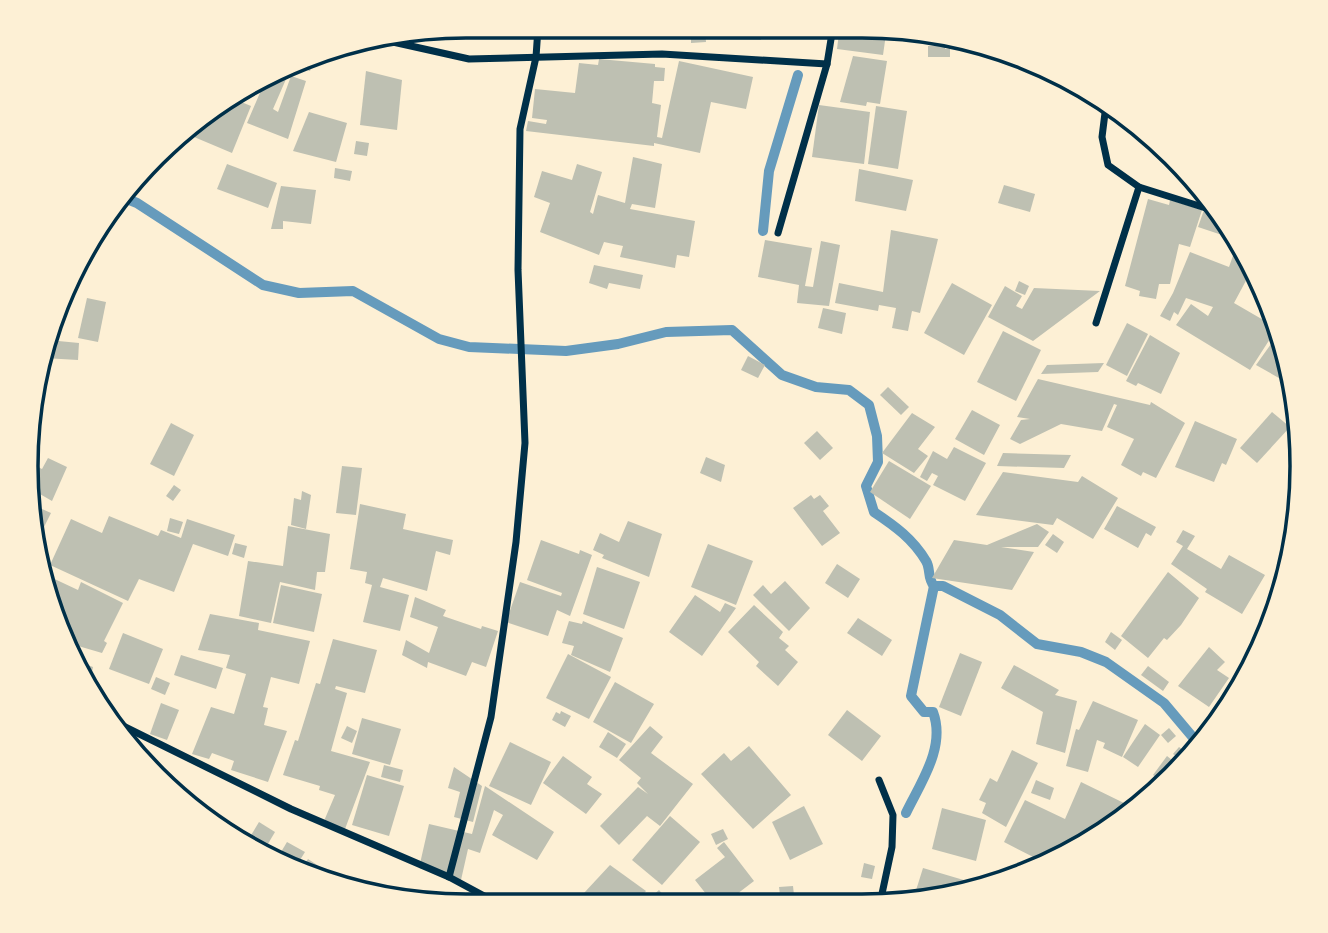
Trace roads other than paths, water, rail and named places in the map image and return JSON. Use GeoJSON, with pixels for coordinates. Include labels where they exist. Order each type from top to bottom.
{"type":"FeatureCollection","features":[{"type":"Feature","properties":{"kind":"street"},"geometry":{"type":"LineString","coordinates":[[449,877],[491,717],[516,542],[525,443],[518,270],[520,129],[536,57],[537,38]]}},
{"type":"Feature","properties":{"kind":"street"},"geometry":{"type":"LineString","coordinates":[[778,233],[827,64],[831,38]]}},
{"type":"Feature","properties":{"kind":"street"},"geometry":{"type":"LineString","coordinates":[[401,44],[469,59],[662,54],[827,64]]}},
{"type":"Feature","properties":{"kind":"street"},"geometry":{"type":"LineString","coordinates":[[1105,115],[1102,137],[1108,165],[1139,187],[1201,207]]}},
{"type":"Feature","properties":{"kind":"street"},"geometry":{"type":"LineString","coordinates":[[1096,323],[1139,187]]}},
{"type":"Feature","properties":{"kind":"street"},"geometry":{"type":"LineString","coordinates":[[128,729],[291,809],[449,877],[481,894]]}},
{"type":"Feature","properties":{"kind":"street"},"geometry":{"type":"LineString","coordinates":[[879,780],[893,815],[892,847],[882,894]]}},
{"type":"Feature","properties":{"kind":"waterway"},"geometry":{"type":"LineString","coordinates":[[763,231],[769,171],[798,75]]}},
{"type":"Feature","properties":{"kind":"waterway"},"geometry":{"type":"LineString","coordinates":[[131,201],[263,285],[299,293],[353,291],[439,339],[469,347],[566,351],[618,344],[666,332],[732,330],[782,375],[816,387],[849,390],[869,405],[877,436],[878,462],[866,486],[874,512],[896,528],[921,553],[934,586],[943,586],[1000,615],[1037,644],[1081,652],[1106,662],[1164,703],[1193,737]]}},
{"type":"Feature","properties":{"kind":"waterway"},"geometry":{"type":"LineString","coordinates":[[906,813],[925,777],[936,738],[933,712],[924,712],[911,696],[934,586]]}}]}
